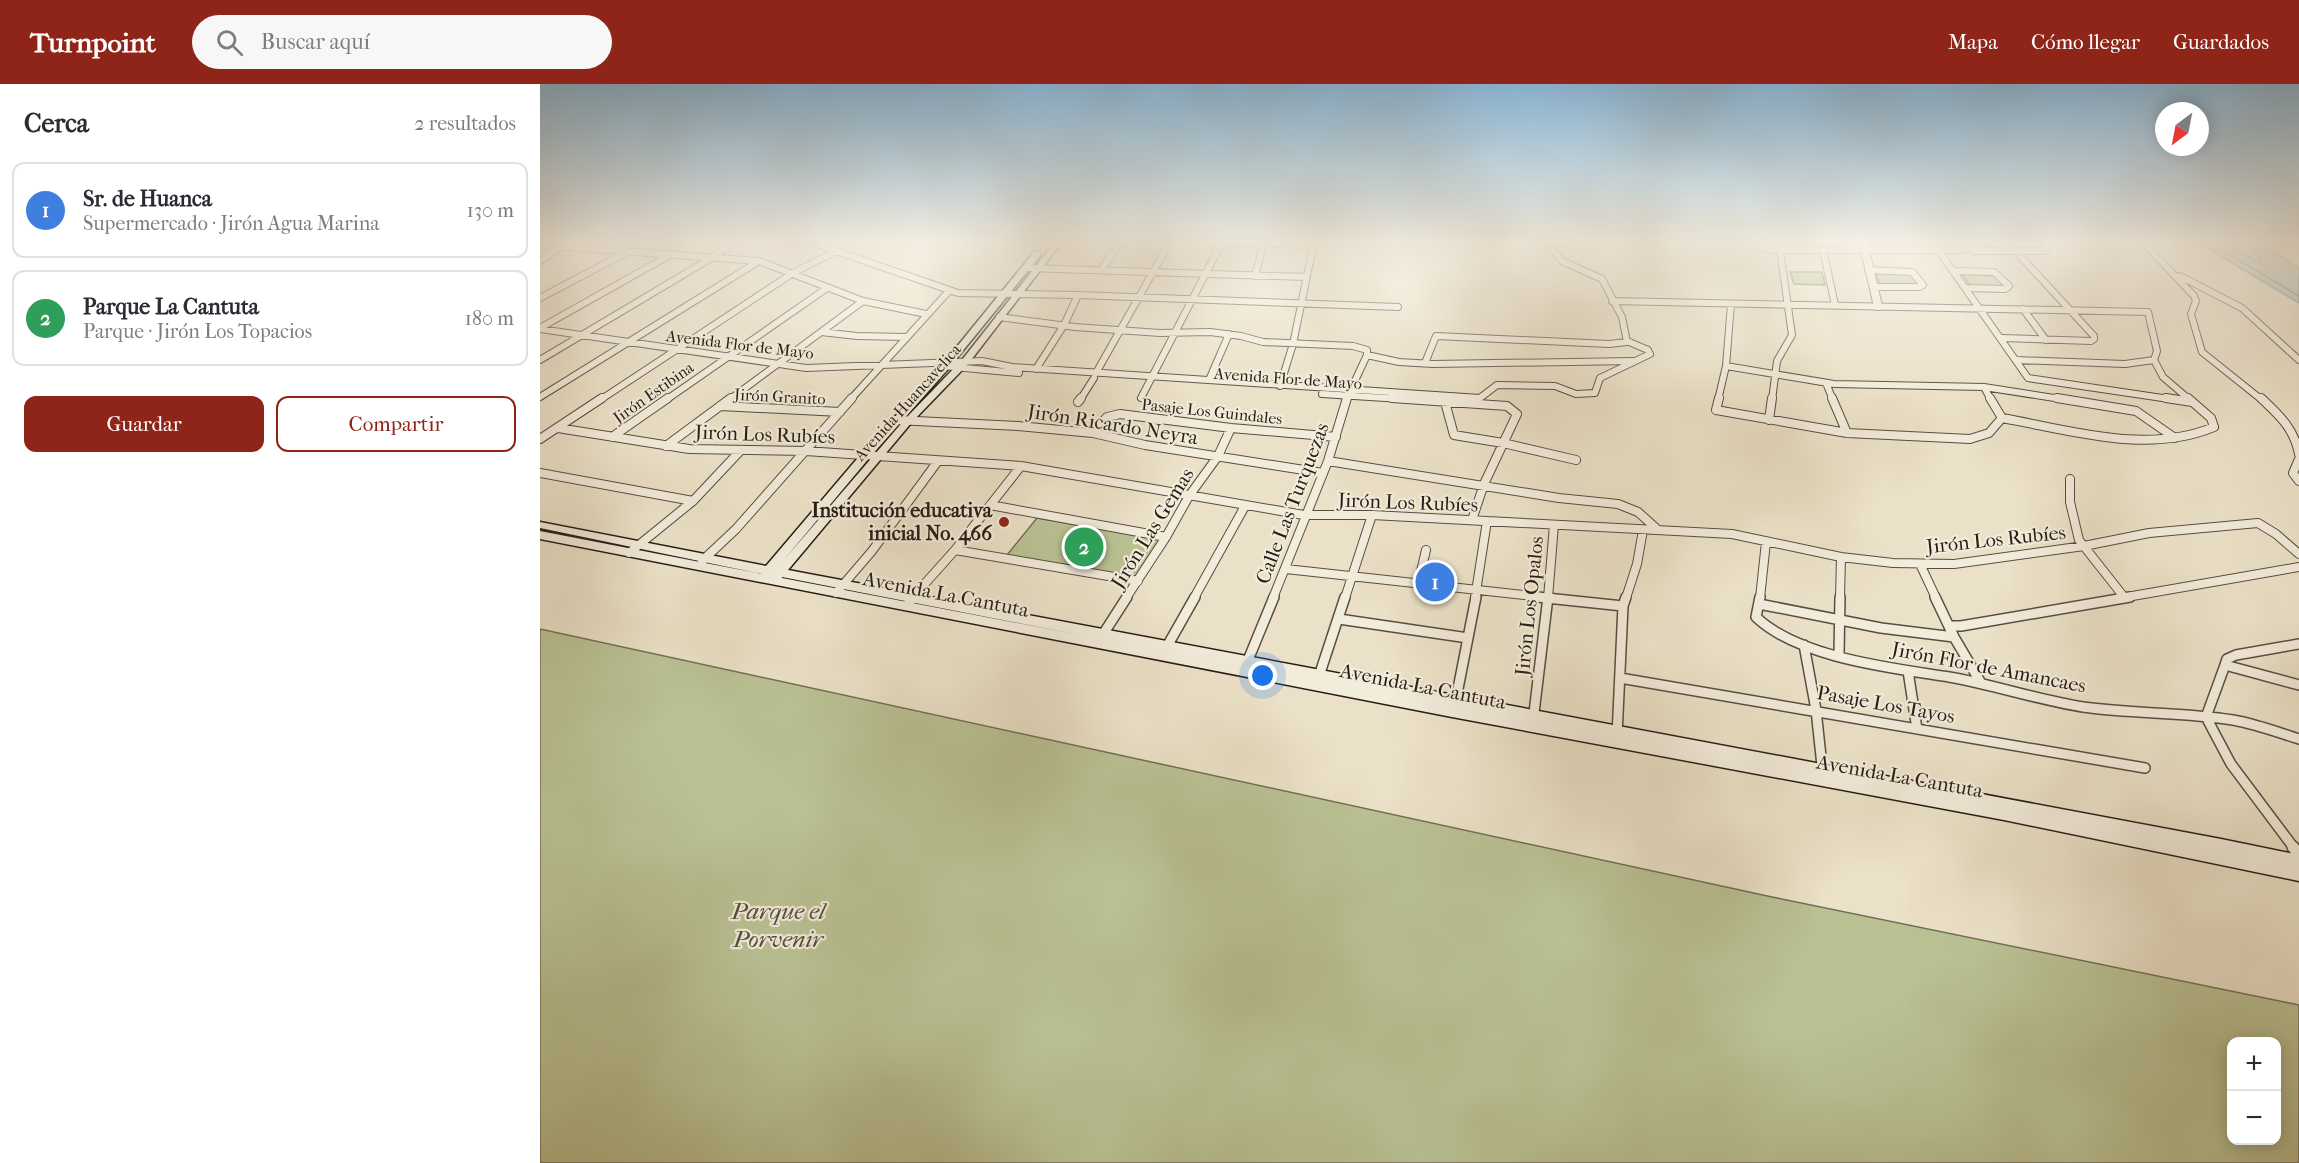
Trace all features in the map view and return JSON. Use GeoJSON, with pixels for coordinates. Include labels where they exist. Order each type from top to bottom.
{"type":"FeatureCollection","features":[{"type":"Feature","properties":{"kind":"main road","name":"Avenida Huancavelica"},"geometry":{"type":"LineString","coordinates":[[772,575],[866,455],[1005,294]]}},
{"type":"Feature","properties":{"kind":"main road","name":"Avenida Huancavelica"},"geometry":{"type":"LineString","coordinates":[[772,575],[909,420],[961,366],[1019,294]]}},
{"type":"Feature","properties":{"kind":"main road","name":"Avenida La Cantuta"},"geometry":{"type":"LineString","coordinates":[[540,525],[634,549]]}},
{"type":"Feature","properties":{"kind":"main road","name":"Avenida La Cantuta"},"geometry":{"type":"LineString","coordinates":[[540,535],[634,549],[1824,776],[2298,856]]}},
{"type":"Feature","properties":{"kind":"main road","name":"Avenida La Cantuta"},"geometry":{"type":"LineString","coordinates":[[1824,776],[2299,873]]}},
{"type":"Feature","properties":{"kind":"street"},"geometry":{"type":"LineString","coordinates":[[540,329],[604,292]]}},
{"type":"Feature","properties":{"kind":"street"},"geometry":{"type":"LineString","coordinates":[[540,360],[653,292]]}},
{"type":"Feature","properties":{"kind":"street"},"geometry":{"type":"LineString","coordinates":[[540,397],[708,292]]}},
{"type":"Feature","properties":{"kind":"street"},"geometry":{"type":"LineString","coordinates":[[540,439],[765,292]]}},
{"type":"Feature","properties":{"kind":"street","name":"Jirón Estibina"},"geometry":{"type":"LineString","coordinates":[[612,437],[821,292]]}},
{"type":"Feature","properties":{"kind":"street"},"geometry":{"type":"LineString","coordinates":[[839,292],[905,312],[926,314]]}},
{"type":"Feature","properties":{"kind":"street"},"geometry":{"type":"LineString","coordinates":[[701,562],[736,529],[947,292]]}},
{"type":"Feature","properties":{"kind":"street"},"geometry":{"type":"LineString","coordinates":[[956,292],[971,295],[1078,295],[1398,307]]}},
{"type":"Feature","properties":{"kind":"street"},"geometry":{"type":"LineString","coordinates":[[1078,402],[1141,292]]}},
{"type":"Feature","properties":{"kind":"street"},"geometry":{"type":"LineString","coordinates":[[1141,398],[1196,292]]}},
{"type":"Feature","properties":{"kind":"street"},"geometry":{"type":"LineString","coordinates":[[1280,386],[1293,344],[1303,292]]}},
{"type":"Feature","properties":{"kind":"street"},"geometry":{"type":"LineString","coordinates":[[1608,292],[1622,317],[1627,342]]}},
{"type":"Feature","properties":{"kind":"street"},"geometry":{"type":"LineString","coordinates":[[1769,420],[1777,361],[1792,335],[1787,292]]}},
{"type":"Feature","properties":{"kind":"street"},"geometry":{"type":"LineString","coordinates":[[1832,292],[1835,305]]}},
{"type":"Feature","properties":{"kind":"street"},"geometry":{"type":"LineString","coordinates":[[1874,292],[1878,306]]}},
{"type":"Feature","properties":{"kind":"street"},"geometry":{"type":"LineString","coordinates":[[1969,292],[2028,378],[2192,402]]}},
{"type":"Feature","properties":{"kind":"street"},"geometry":{"type":"LineString","coordinates":[[2002,338],[2091,341],[2094,339],[2094,336],[2054,292]]}},
{"type":"Feature","properties":{"kind":"street"},"geometry":{"type":"LineString","coordinates":[[2191,292],[2196,301],[2192,314],[2202,352],[2254,392],[2284,420],[2296,436],[2299,454]]}},
{"type":"Feature","properties":{"kind":"street"},"geometry":{"type":"LineString","coordinates":[[2211,292],[2242,308],[2299,360]]}},
{"type":"Feature","properties":{"kind":"street"},"geometry":{"type":"LineString","coordinates":[[1036,369],[1064,325],[1078,295]]}},
{"type":"Feature","properties":{"kind":"street"},"geometry":{"type":"LineString","coordinates":[[666,446],[863,301]]}},
{"type":"Feature","properties":{"kind":"street"},"geometry":{"type":"LineString","coordinates":[[1612,302],[2148,312],[2157,351],[2154,360],[2163,378],[2211,418],[2214,426],[2206,432],[2153,441],[2002,418]]}},
{"type":"Feature","properties":{"kind":"street"},"geometry":{"type":"LineString","coordinates":[[1731,304],[1726,366],[1716,410],[1847,433],[1970,439],[1986,436],[1994,430],[2002,418]]}},
{"type":"Feature","properties":{"kind":"street"},"geometry":{"type":"LineString","coordinates":[[2023,309],[2046,340]]}},
{"type":"Feature","properties":{"kind":"street"},"geometry":{"type":"LineString","coordinates":[[999,317],[1119,330],[1229,334],[1263,342],[1353,346],[1390,361],[1425,363],[1584,364],[1641,360],[1650,351],[1627,342],[1609,344],[1436,336],[1425,363]]}},
{"type":"Feature","properties":{"kind":"street","name":"Avenida Flor de Mayo"},"geometry":{"type":"LineString","coordinates":[[540,329],[806,368],[943,365],[1348,393],[1480,398],[1497,385],[1555,386],[1573,393],[1594,394],[1600,378],[1641,360]]}},
{"type":"Feature","properties":{"kind":"street"},"geometry":{"type":"LineString","coordinates":[[821,332],[857,336],[905,337]]}},
{"type":"Feature","properties":{"kind":"street"},"geometry":{"type":"LineString","coordinates":[[1209,380],[1229,334]]}},
{"type":"Feature","properties":{"kind":"street","name":"Calle Las Turquezas"},"geometry":{"type":"LineString","coordinates":[[1245,666],[1286,569],[1304,515],[1328,460],[1348,393],[1366,352]]}},
{"type":"Feature","properties":{"kind":"street"},"geometry":{"type":"LineString","coordinates":[[2017,360],[2125,364],[2154,360]]}},
{"type":"Feature","properties":{"kind":"street","name":"Avenida Flor de Mayo"},"geometry":{"type":"LineString","coordinates":[[961,366],[982,361],[1012,367],[1095,376]]}},
{"type":"Feature","properties":{"kind":"street"},"geometry":{"type":"LineString","coordinates":[[1726,366],[1826,383],[1984,387],[2128,409],[2136,411],[2175,438]]}},
{"type":"Feature","properties":{"kind":"street","name":"Avenida Flor de Mayo"},"geometry":{"type":"LineString","coordinates":[[1152,380],[1209,380],[1445,402],[1490,404],[1513,408],[1517,414],[1484,484],[1472,520]]}},
{"type":"Feature","properties":{"kind":"street"},"geometry":{"type":"LineString","coordinates":[[1826,383],[1847,433]]}},
{"type":"Feature","properties":{"kind":"street"},"geometry":{"type":"LineString","coordinates":[[1984,387],[2002,418]]}},
{"type":"Feature","properties":{"kind":"street"},"geometry":{"type":"LineString","coordinates":[[1445,402],[1454,435],[1503,443],[1576,460]]}},
{"type":"Feature","properties":{"kind":"street","name":"Jirón Granito"},"geometry":{"type":"LineString","coordinates":[[720,406],[840,412]]}},
{"type":"Feature","properties":{"kind":"street","name":"Pasaje Los Guindales"},"geometry":{"type":"LineString","coordinates":[[1093,434],[1107,417],[1120,414],[1231,428],[1336,437]]}},
{"type":"Feature","properties":{"kind":"street","name":"Jirón Ricardo Neyra"},"geometry":{"type":"LineString","coordinates":[[896,420],[1018,426],[1093,434],[1145,445],[1323,472]]}},
{"type":"Feature","properties":{"kind":"street","name":"Jirón Los Rubíes"},"geometry":{"type":"LineString","coordinates":[[558,428],[689,449],[806,451],[1021,466],[1304,515],[1372,515],[1732,534],[1840,557],[1920,564],[1954,564],[2084,546],[2149,533],[2258,523],[2276,534],[2299,554]]}},
{"type":"Feature","properties":{"kind":"street","name":"Jirón Las Gemas"},"geometry":{"type":"LineString","coordinates":[[1100,638],[1166,537],[1189,496],[1218,456],[1231,428]]}},
{"type":"Feature","properties":{"kind":"street"},"geometry":{"type":"LineString","coordinates":[[634,549],[693,501],[741,450]]}},
{"type":"Feature","properties":{"kind":"street"},"geometry":{"type":"LineString","coordinates":[[2299,459],[2293,473],[2299,481]]}},
{"type":"Feature","properties":{"kind":"street"},"geometry":{"type":"LineString","coordinates":[[840,589],[872,551],[938,460]]}},
{"type":"Feature","properties":{"kind":"street"},"geometry":{"type":"LineString","coordinates":[[1328,460],[1559,498],[1618,504],[1638,512],[1659,530]]}},
{"type":"Feature","properties":{"kind":"street"},"geometry":{"type":"LineString","coordinates":[[910,602],[955,550],[1021,466]]}},
{"type":"Feature","properties":{"kind":"street"},"geometry":{"type":"LineString","coordinates":[[540,473],[693,501]]}},
{"type":"Feature","properties":{"kind":"street"},"geometry":{"type":"LineString","coordinates":[[2070,479],[2070,502],[2079,540],[2124,597]]}},
{"type":"Feature","properties":{"kind":"street"},"geometry":{"type":"LineString","coordinates":[[990,505],[1166,537]]}},
{"type":"Feature","properties":{"kind":"street"},"geometry":{"type":"LineString","coordinates":[[1164,651],[1245,506]]}},
{"type":"Feature","properties":{"kind":"street"},"geometry":{"type":"LineString","coordinates":[[1318,680],[1354,577],[1372,515]]}},
{"type":"Feature","properties":{"kind":"street"},"geometry":{"type":"LineString","coordinates":[[1454,707],[1477,590],[1487,522]]}},
{"type":"Feature","properties":{"kind":"street","name":"Jirón Los Opalos"},"geometry":{"type":"LineString","coordinates":[[1532,722],[1548,598],[1554,525]]}},
{"type":"Feature","properties":{"kind":"street"},"geometry":{"type":"LineString","coordinates":[[1617,738],[1623,606],[1637,564],[1643,530]]}},
{"type":"Feature","properties":{"kind":"street","name":"Jirón Flor de Amancaes"},"geometry":{"type":"LineString","coordinates":[[1766,542],[1756,617],[1760,624],[1777,635],[1804,645],[1908,671],[1981,683],[2065,704],[2235,720],[2299,739]]}},
{"type":"Feature","properties":{"kind":"street"},"geometry":{"type":"LineString","coordinates":[[955,550],[1138,581]]}},
{"type":"Feature","properties":{"kind":"street"},"geometry":{"type":"LineString","coordinates":[[1418,584],[1426,550]]}},
{"type":"Feature","properties":{"kind":"street"},"geometry":{"type":"LineString","coordinates":[[1839,654],[1840,557]]}},
{"type":"Feature","properties":{"kind":"street"},"geometry":{"type":"LineString","coordinates":[[1920,564],[1954,637],[1981,683]]}},
{"type":"Feature","properties":{"kind":"street"},"geometry":{"type":"LineString","coordinates":[[1949,626],[1961,626],[2299,567]]}},
{"type":"Feature","properties":{"kind":"street"},"geometry":{"type":"LineString","coordinates":[[1286,569],[1623,606]]}},
{"type":"Feature","properties":{"kind":"street"},"geometry":{"type":"LineString","coordinates":[[1759,604],[1931,636],[1954,637]]}},
{"type":"Feature","properties":{"kind":"street"},"geometry":{"type":"LineString","coordinates":[[1339,619],[1468,638]]}},
{"type":"Feature","properties":{"kind":"street"},"geometry":{"type":"LineString","coordinates":[[2298,856],[2230,764],[2205,717],[2227,659],[2236,655],[2299,644]]}},
{"type":"Feature","properties":{"kind":"street"},"geometry":{"type":"LineString","coordinates":[[1804,645],[1816,710],[1824,776]]}},
{"type":"Feature","properties":{"kind":"street"},"geometry":{"type":"LineString","coordinates":[[2225,665],[2299,685]]}},
{"type":"Feature","properties":{"kind":"street"},"geometry":{"type":"LineString","coordinates":[[1908,671],[1917,729]]}},
{"type":"Feature","properties":{"kind":"street","name":"Pasaje Los Tayos"},"geometry":{"type":"LineString","coordinates":[[1620,678],[2145,768]]}},
{"type":"Feature","properties":{"kind":"green space"},"geometry":{"type":"Polygon","coordinates":[[[1037,518],[1160,539],[1136,577],[1007,555],[1037,518]]]}},
{"type":"Feature","properties":{"kind":"green space","name":"Parque el Porvenir"},"geometry":{"type":"Polygon","coordinates":[[[540,629],[1772,897],[2299,1005],[2299,1163],[540,1163],[540,629]]]}},
{"type":"Feature","properties":{"kind":"water"},"geometry":{"type":"Polygon","coordinates":[[[2281,292],[2299,292],[2299,303],[2281,292]]]}},
{"type":"Feature","properties":{"kind":"place","name":"Institución educativa inicial No. 466"},"geometry":{"type":"Point","coordinates":[1004,522]}},
{"type":"Feature","properties":{"kind":"place","name":"Parque La Cantuta"},"geometry":{"type":"Point","coordinates":[1084,547]}},
{"type":"Feature","properties":{"kind":"place","name":"Sr. de Huanca"},"geometry":{"type":"Point","coordinates":[1435,582]}}]}
